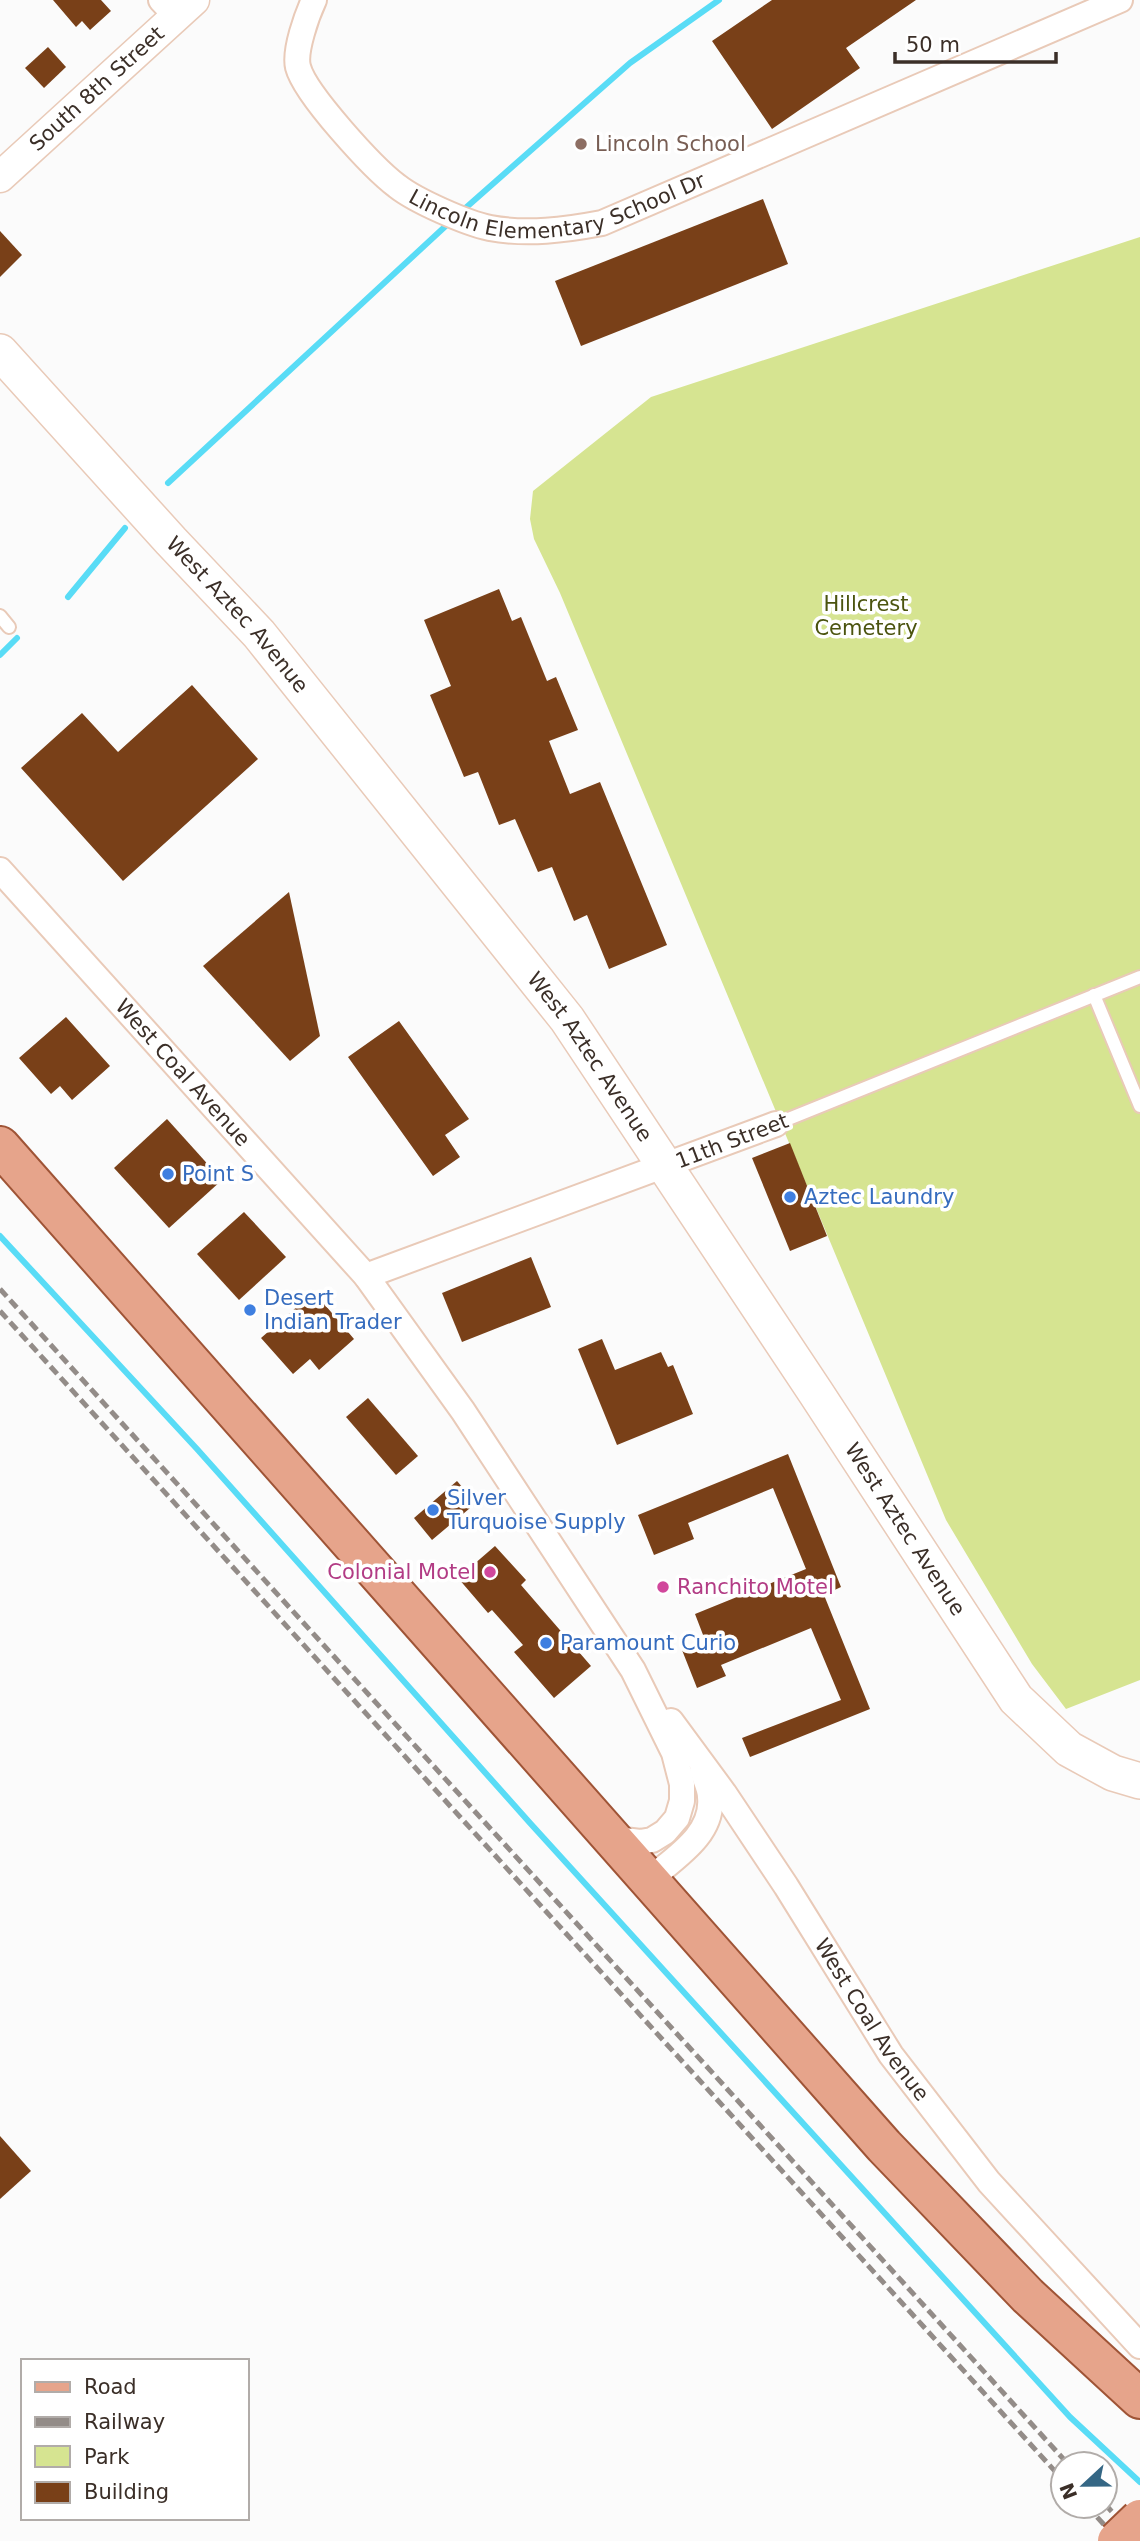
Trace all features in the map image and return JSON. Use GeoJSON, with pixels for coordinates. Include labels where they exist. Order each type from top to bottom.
{"type":"FeatureCollection","features":[{"type":"Feature","properties":{"kind":"main road","name":"West Aztec Avenue"},"geometry":{"type":"LineString","coordinates":[[0,352],[259,634],[567,1019],[1016,1699],[1069,1749],[1113,1773],[1140,1782]]}},
{"type":"Feature","properties":{"kind":"main road"},"geometry":{"type":"LineString","coordinates":[[0,1146],[884,2146],[1028,2296],[1140,2399]]}},
{"type":"Feature","properties":{"kind":"main road"},"geometry":{"type":"LineString","coordinates":[[1116,2541],[1140,2519]]}},
{"type":"Feature","properties":{"kind":"street","name":"Lincoln Elementary School Dr"},"geometry":{"type":"LineString","coordinates":[[314,0],[303,23],[298,66],[318,103],[366,155],[397,187],[429,204],[489,228],[529,231],[602,223],[1120,0]]}},
{"type":"Feature","properties":{"kind":"street","name":"South 8th Street"},"geometry":{"type":"LineString","coordinates":[[0,177],[177,5]]}},
{"type":"Feature","properties":{"kind":"street","name":"West Coal Avenue"},"geometry":{"type":"LineString","coordinates":[[0,870],[366,1276],[463,1411],[633,1670],[699,1759],[786,1886],[891,2055],[989,2182],[1140,2346]]}},
{"type":"Feature","properties":{"kind":"street","name":"11th Street"},"geometry":{"type":"LineString","coordinates":[[366,1276],[776,1125]]}},
{"type":"Feature","properties":{"kind":"street"},"geometry":{"type":"LineString","coordinates":[[603,1828],[624,1840],[652,1840],[677,1818],[682,1801],[682,1784],[674,1753],[633,1670]]}},
{"type":"Feature","properties":{"kind":"street"},"geometry":{"type":"LineString","coordinates":[[649,1880],[692,1843],[707,1822],[710,1796],[699,1759]]}},
{"type":"Feature","properties":{"kind":"lane","name":"11th Street"},"geometry":{"type":"LineString","coordinates":[[776,1125],[1140,977]]}},
{"type":"Feature","properties":{"kind":"lane"},"geometry":{"type":"LineString","coordinates":[[1094,995],[1140,1106]]}},
{"type":"Feature","properties":{"kind":"green space","name":"Hillcrest Cemetery"},"geometry":{"type":"Polygon","coordinates":[[[1140,237],[1140,1680],[1066,1709],[1032,1664],[946,1520],[560,593],[534,539],[530,519],[533,491],[651,397],[1140,237]]]}},
{"type":"Feature","properties":{"kind":"building"},"geometry":{"type":"Polygon","coordinates":[[[53,0],[101,0],[111,11],[90,30],[82,21],[76,27],[53,0]]]}},
{"type":"Feature","properties":{"kind":"building"},"geometry":{"type":"Polygon","coordinates":[[[772,0],[916,0],[846,48],[860,68],[772,129],[712,41],[772,0]]]}},
{"type":"Feature","properties":{"kind":"building"},"geometry":{"type":"Polygon","coordinates":[[[48,47],[66,67],[44,88],[25,68],[48,47]]]}},
{"type":"Feature","properties":{"kind":"building"},"geometry":{"type":"Polygon","coordinates":[[[763,199],[788,264],[581,346],[555,281],[763,199]]]}},
{"type":"Feature","properties":{"kind":"building"},"geometry":{"type":"Polygon","coordinates":[[[0,231],[22,255],[0,277],[0,231]]]}},
{"type":"Feature","properties":{"kind":"building"},"geometry":{"type":"Polygon","coordinates":[[[499,589],[512,621],[521,617],[547,681],[556,677],[578,730],[549,741],[570,794],[600,782],[667,945],[609,969],[587,915],[574,921],[552,867],[538,872],[515,819],[499,825],[478,772],[464,777],[430,695],[451,686],[424,620],[499,589]]]}},
{"type":"Feature","properties":{"kind":"building"},"geometry":{"type":"Polygon","coordinates":[[[192,685],[258,759],[123,881],[21,768],[82,713],[118,752],[192,685]]]}},
{"type":"Feature","properties":{"kind":"building"},"geometry":{"type":"Polygon","coordinates":[[[289,892],[320,1036],[290,1061],[203,966],[289,892]]]}},
{"type":"Feature","properties":{"kind":"building"},"geometry":{"type":"Polygon","coordinates":[[[66,1017],[110,1066],[72,1100],[60,1086],[51,1094],[19,1058],[66,1017]]]}},
{"type":"Feature","properties":{"kind":"building"},"geometry":{"type":"Polygon","coordinates":[[[399,1021],[469,1119],[445,1135],[460,1157],[433,1176],[348,1057],[399,1021]]]}},
{"type":"Feature","properties":{"kind":"building","name":"Point S"},"geometry":{"type":"Polygon","coordinates":[[[167,1119],[222,1180],[169,1228],[114,1168],[167,1119]]]}},
{"type":"Feature","properties":{"kind":"building","name":"Aztec Laundry"},"geometry":{"type":"Polygon","coordinates":[[[790,1143],[827,1236],[790,1251],[752,1158],[790,1143]]]}},
{"type":"Feature","properties":{"kind":"building"},"geometry":{"type":"Polygon","coordinates":[[[244,1212],[286,1257],[239,1300],[197,1254],[244,1212]]]}},
{"type":"Feature","properties":{"kind":"building"},"geometry":{"type":"Polygon","coordinates":[[[531,1257],[551,1307],[462,1342],[442,1293],[531,1257]]]}},
{"type":"Feature","properties":{"kind":"building"},"geometry":{"type":"Polygon","coordinates":[[[314,1292],[354,1339],[319,1370],[310,1359],[293,1374],[261,1338],[314,1292]]]}},
{"type":"Feature","properties":{"kind":"building"},"geometry":{"type":"Polygon","coordinates":[[[602,1339],[615,1370],[661,1352],[668,1367],[673,1365],[693,1414],[617,1445],[578,1349],[602,1339]]]}},
{"type":"Feature","properties":{"kind":"building"},"geometry":{"type":"Polygon","coordinates":[[[368,1398],[418,1456],[396,1475],[346,1417],[368,1398]]]}},
{"type":"Feature","properties":{"kind":"building"},"geometry":{"type":"Polygon","coordinates":[[[788,1454],[841,1587],[824,1595],[870,1709],[750,1757],[742,1738],[841,1700],[811,1628],[721,1665],[726,1676],[697,1688],[682,1650],[705,1640],[695,1614],[806,1569],[773,1488],[688,1523],[694,1539],[654,1555],[638,1515],[788,1454]]]}},
{"type":"Feature","properties":{"kind":"building"},"geometry":{"type":"Polygon","coordinates":[[[457,1481],[476,1503],[432,1540],[414,1518],[457,1481]]]}},
{"type":"Feature","properties":{"kind":"building"},"geometry":{"type":"Polygon","coordinates":[[[495,1546],[526,1580],[521,1585],[591,1666],[554,1698],[514,1652],[523,1645],[492,1610],[488,1613],[458,1578],[495,1546]]]}},
{"type":"Feature","properties":{"kind":"building"},"geometry":{"type":"Polygon","coordinates":[[[0,2136],[31,2171],[0,2199],[0,2136]]]}},
{"type":"Feature","properties":{"kind":"waterway"},"geometry":{"type":"LineString","coordinates":[[461,212],[630,63],[719,0]]}},
{"type":"Feature","properties":{"kind":"waterway"},"geometry":{"type":"LineString","coordinates":[[168,483],[450,222]]}},
{"type":"Feature","properties":{"kind":"waterway"},"geometry":{"type":"LineString","coordinates":[[68,597],[125,528]]}},
{"type":"Feature","properties":{"kind":"waterway"},"geometry":{"type":"LineString","coordinates":[[0,655],[17,638]]}},
{"type":"Feature","properties":{"kind":"waterway"},"geometry":{"type":"LineString","coordinates":[[0,1236],[197,1449],[530,1823],[1070,2417],[1140,2482]]}},
{"type":"Feature","properties":{"kind":"railway"},"geometry":{"type":"LineString","coordinates":[[0,1289],[1055,2450]]}},
{"type":"Feature","properties":{"kind":"railway"},"geometry":{"type":"LineString","coordinates":[[0,1311],[1049,2465]]}},
{"type":"Feature","properties":{"kind":"railway"},"geometry":{"type":"LineString","coordinates":[[1100,2520],[1119,2541]]}},
{"type":"Feature","properties":{"kind":"railway"},"geometry":{"type":"LineString","coordinates":[[1119,2520],[1138,2541]]}},
{"type":"Feature","properties":{"kind":"place","name":"Lincoln School"},"geometry":{"type":"Point","coordinates":[581,144]}},
{"type":"Feature","properties":{"kind":"place","name":"Point S"},"geometry":{"type":"Point","coordinates":[168,1174]}},
{"type":"Feature","properties":{"kind":"place","name":"Aztec Laundry"},"geometry":{"type":"Point","coordinates":[790,1197]}},
{"type":"Feature","properties":{"kind":"place","name":"Desert Indian Trader"},"geometry":{"type":"Point","coordinates":[250,1310]}},
{"type":"Feature","properties":{"kind":"place","name":"Silver Turquoise Supply"},"geometry":{"type":"Point","coordinates":[433,1510]}},
{"type":"Feature","properties":{"kind":"place","name":"Colonial Motel"},"geometry":{"type":"Point","coordinates":[490,1572]}},
{"type":"Feature","properties":{"kind":"place","name":"Ranchito Motel"},"geometry":{"type":"Point","coordinates":[663,1587]}},
{"type":"Feature","properties":{"kind":"place","name":"Paramount Curio"},"geometry":{"type":"Point","coordinates":[546,1643]}}]}
